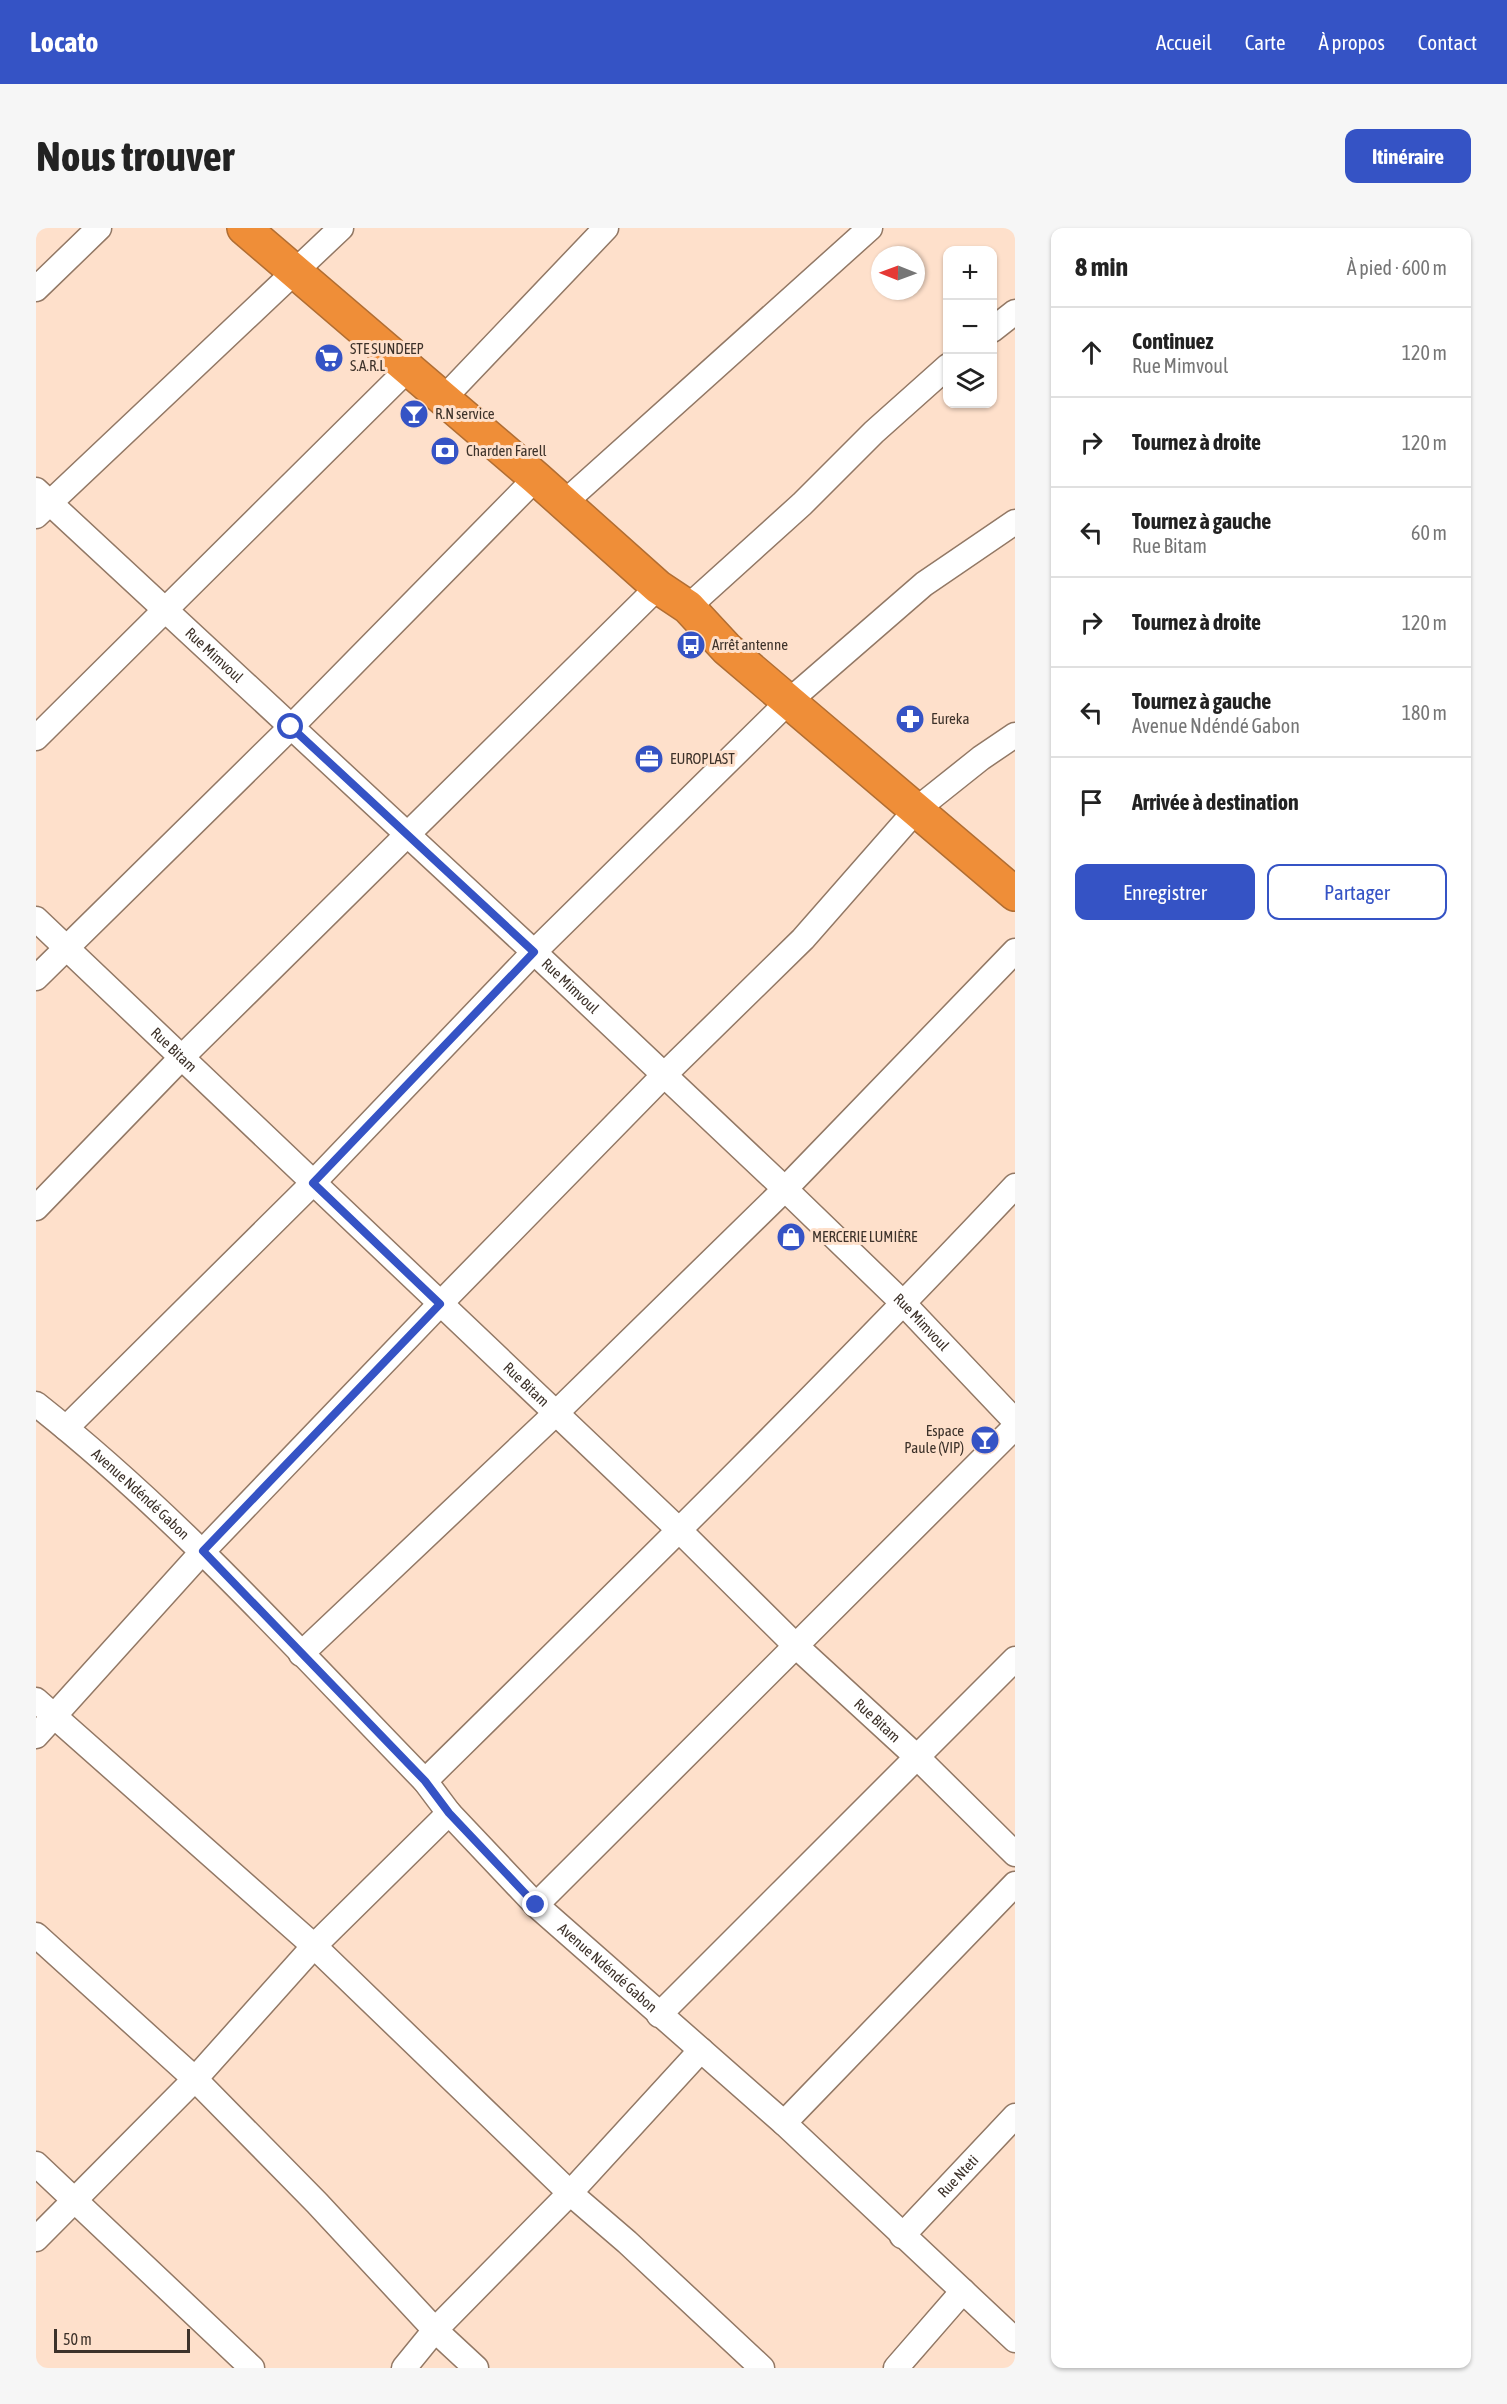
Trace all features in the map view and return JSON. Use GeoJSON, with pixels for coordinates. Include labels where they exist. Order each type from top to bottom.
{"type":"FeatureCollection","features":[{"type":"Feature","properties":{"kind":"highway"},"geometry":{"type":"LineString","coordinates":[[244,228],[536,478],[658,587],[688,607],[727,649],[1015,894]]}},
{"type":"Feature","properties":{"kind":"street"},"geometry":{"type":"LineString","coordinates":[[36,289],[99,228]]}},
{"type":"Feature","properties":{"kind":"street"},"geometry":{"type":"LineString","coordinates":[[40,503],[341,228]]}},
{"type":"Feature","properties":{"kind":"street"},"geometry":{"type":"LineString","coordinates":[[443,399],[606,228]]}},
{"type":"Feature","properties":{"kind":"street"},"geometry":{"type":"LineString","coordinates":[[564,503],[870,228]]}},
{"type":"Feature","properties":{"kind":"street"},"geometry":{"type":"LineString","coordinates":[[997,327],[1015,312]]}},
{"type":"Feature","properties":{"kind":"street"},"geometry":{"type":"LineString","coordinates":[[36,738],[408,369]]}},
{"type":"Feature","properties":{"kind":"street"},"geometry":{"type":"LineString","coordinates":[[688,607],[802,504],[874,432],[943,370]]}},
{"type":"Feature","properties":{"kind":"street"},"geometry":{"type":"LineString","coordinates":[[36,978],[291,727],[536,478]]}},
{"type":"Feature","properties":{"kind":"street","name":"Rue Mimvoul"},"geometry":{"type":"LineString","coordinates":[[40,503],[166,611],[534,952],[904,1304],[1015,1421]]}},
{"type":"Feature","properties":{"kind":"street"},"geometry":{"type":"LineString","coordinates":[[66,1428],[313,1183],[534,952],[788,702],[924,584],[1015,522]]}},
{"type":"Feature","properties":{"kind":"street"},"geometry":{"type":"LineString","coordinates":[[36,1208],[182,1057],[405,834],[658,587]]}},
{"type":"Feature","properties":{"kind":"street"},"geometry":{"type":"LineString","coordinates":[[36,1736],[203,1551],[440,1304],[664,1075],[803,939],[917,809],[981,758],[1015,735]]}},
{"type":"Feature","properties":{"kind":"street","name":"Rue Bitam"},"geometry":{"type":"LineString","coordinates":[[36,920],[679,1530],[796,1646],[918,1758],[1015,1854]]}},
{"type":"Feature","properties":{"kind":"street"},"geometry":{"type":"LineString","coordinates":[[301,1654],[556,1413],[785,1189],[1015,951]]}},
{"type":"Feature","properties":{"kind":"street"},"geometry":{"type":"LineString","coordinates":[[425,1781],[904,1304],[1015,1186]]}},
{"type":"Feature","properties":{"kind":"street","name":"Avenue Ndéndé Gabon"},"geometry":{"type":"LineString","coordinates":[[36,1404],[66,1428],[203,1551],[425,1781],[449,1813],[536,1905],[784,2123],[1015,2340]]}},
{"type":"Feature","properties":{"kind":"street"},"geometry":{"type":"LineString","coordinates":[[536,1905],[1015,1426]]}},
{"type":"Feature","properties":{"kind":"street"},"geometry":{"type":"LineString","coordinates":[[659,2015],[1015,1659]]}},
{"type":"Feature","properties":{"kind":"street"},"geometry":{"type":"LineString","coordinates":[[36,1700],[314,1946],[570,2193],[627,2242],[762,2368]]}},
{"type":"Feature","properties":{"kind":"street"},"geometry":{"type":"LineString","coordinates":[[36,2239],[195,2079],[314,1946],[449,1813]]}},
{"type":"Feature","properties":{"kind":"street"},"geometry":{"type":"LineString","coordinates":[[784,2123],[1015,1884]]}},
{"type":"Feature","properties":{"kind":"street"},"geometry":{"type":"LineString","coordinates":[[36,1935],[195,2079],[317,2203],[435,2330],[476,2368]]}},
{"type":"Feature","properties":{"kind":"street"},"geometry":{"type":"LineString","coordinates":[[404,2368],[435,2330],[570,2193],[701,2050]]}},
{"type":"Feature","properties":{"kind":"street","name":"Rue Nteti"},"geometry":{"type":"LineString","coordinates":[[902,2236],[1015,2116]]}},
{"type":"Feature","properties":{"kind":"street"},"geometry":{"type":"LineString","coordinates":[[36,2164],[252,2368]]}},
{"type":"Feature","properties":{"kind":"street"},"geometry":{"type":"LineString","coordinates":[[896,2368],[963,2291]]}},
{"type":"Feature","properties":{"kind":"place","name":"STE SUNDEEP S.A.R.L"},"geometry":{"type":"Point","coordinates":[329,358]}},
{"type":"Feature","properties":{"kind":"place","name":"R.N service"},"geometry":{"type":"Point","coordinates":[414,414]}},
{"type":"Feature","properties":{"kind":"place","name":"Charden Farell"},"geometry":{"type":"Point","coordinates":[445,451]}},
{"type":"Feature","properties":{"kind":"place","name":"Arrêt antenne"},"geometry":{"type":"Point","coordinates":[691,645]}},
{"type":"Feature","properties":{"kind":"place","name":"Eureka"},"geometry":{"type":"Point","coordinates":[910,719]}},
{"type":"Feature","properties":{"kind":"place","name":"EUROPLAST"},"geometry":{"type":"Point","coordinates":[649,759]}},
{"type":"Feature","properties":{"kind":"place","name":"MERCERIE LUMIÈRE"},"geometry":{"type":"Point","coordinates":[791,1237]}},
{"type":"Feature","properties":{"kind":"place","name":"Espace Paule (VIP)"},"geometry":{"type":"Point","coordinates":[985,1440]}},
{"type":"Feature","properties":{"kind":"route"},"geometry":{"type":"LineString","coordinates":[[291,727],[534,952],[313,1183],[440,1304],[203,1551],[425,1781],[449,1813],[536,1905]]}}]}
